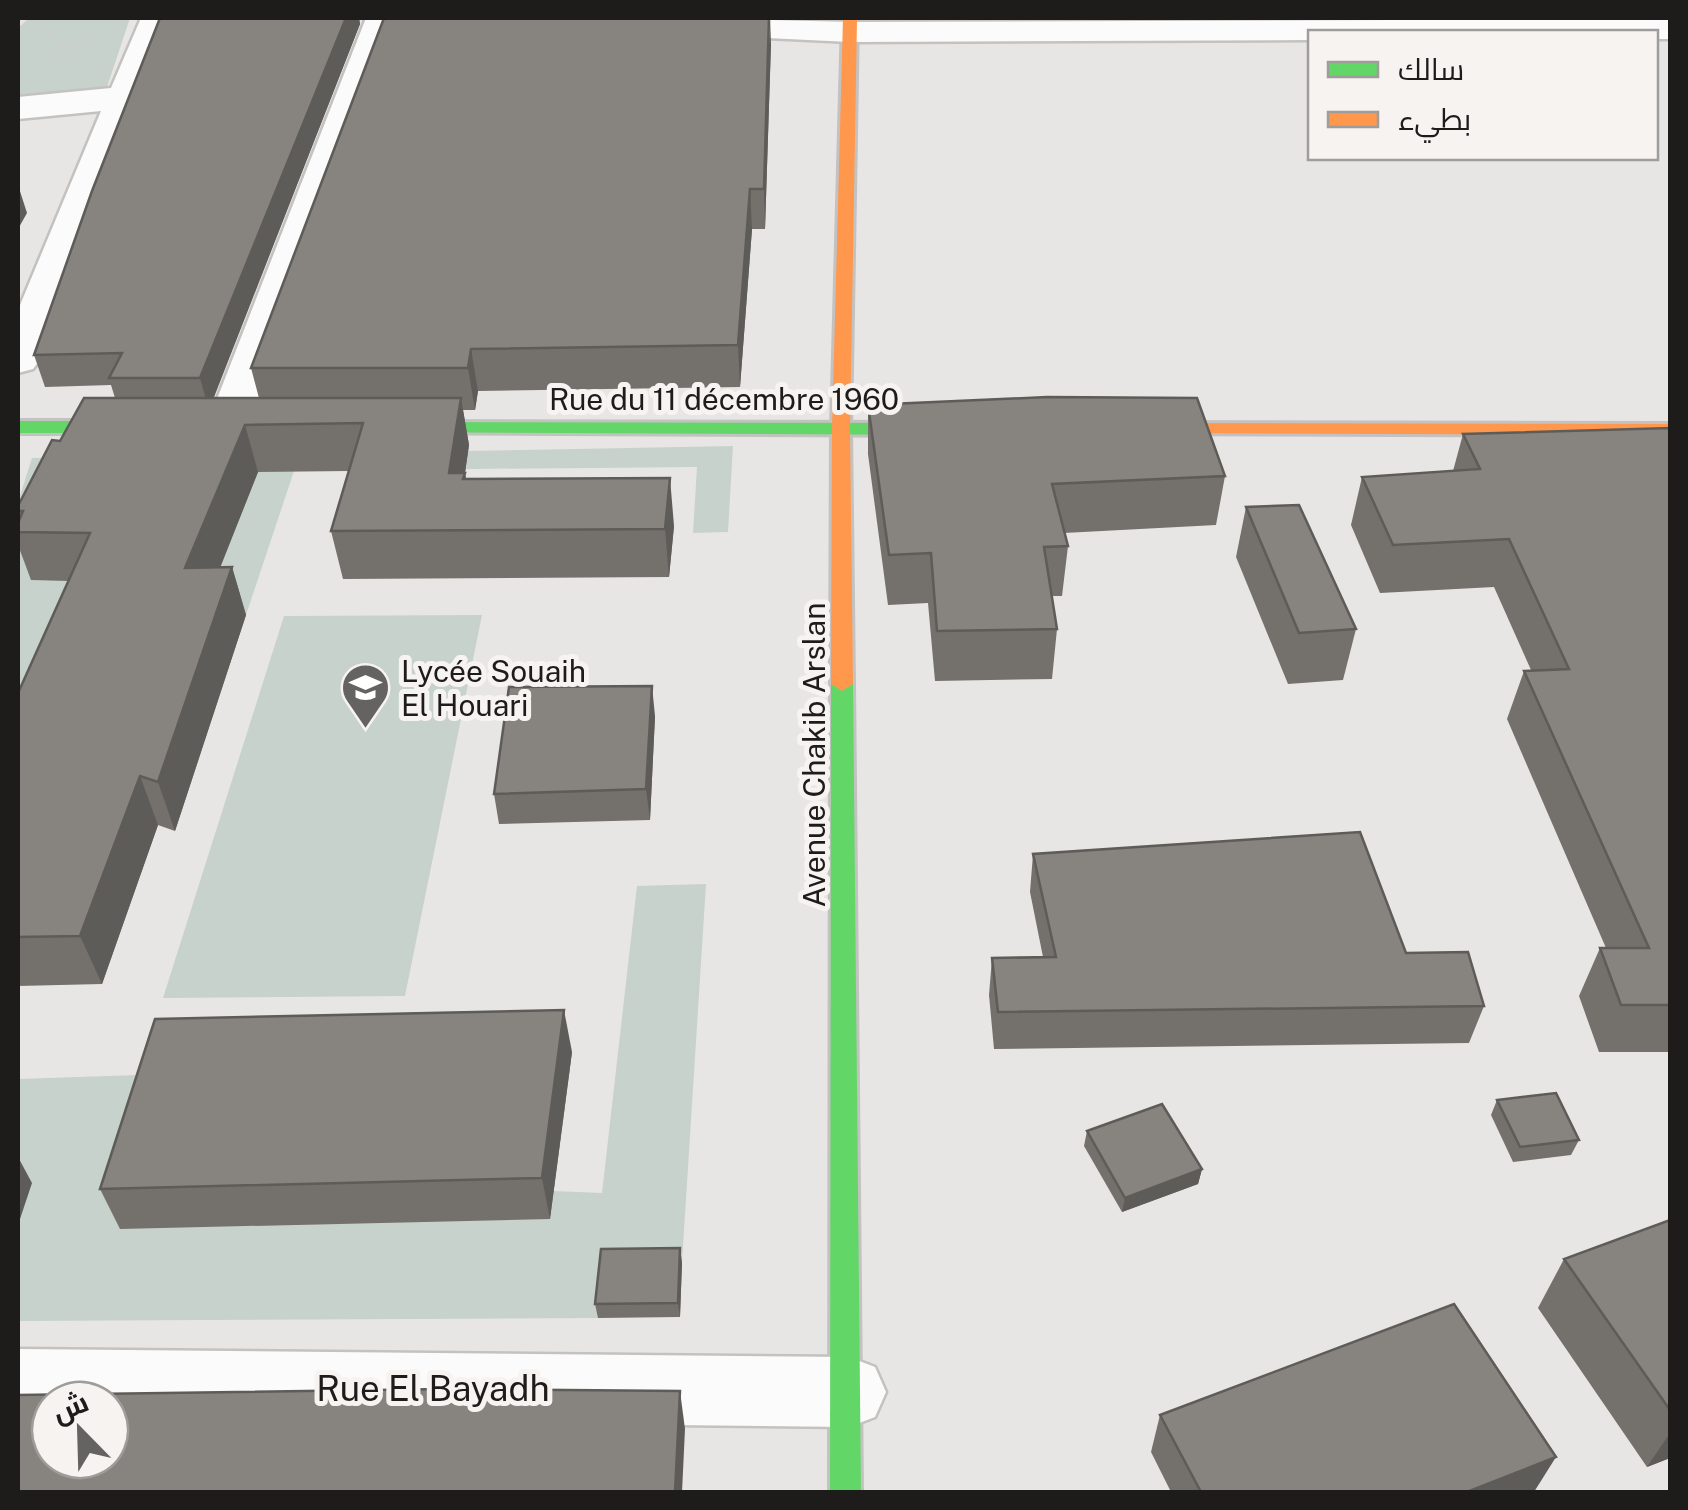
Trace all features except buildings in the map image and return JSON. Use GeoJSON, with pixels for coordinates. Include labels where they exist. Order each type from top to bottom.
{"type":"FeatureCollection","features":[{"type":"Feature","properties":{"kind":"main road","name":"Avenue Chakib Arslan"},"geometry":{"type":"LineString","coordinates":[[846,1492],[849,1392],[841,429],[850,25]]}},
{"type":"Feature","properties":{"kind":"main road"},"geometry":{"type":"LineString","coordinates":[[18,426],[171,427]]}},
{"type":"Feature","properties":{"kind":"main road","name":"Rue du 11 décembre 1960"},"geometry":{"type":"LineString","coordinates":[[367,428],[960,429]]}},
{"type":"Feature","properties":{"kind":"main road"},"geometry":{"type":"LineString","coordinates":[[1118,430],[1670,430]]}},
{"type":"Feature","properties":{"kind":"street"},"geometry":{"type":"LineString","coordinates":[[18,360],[121,98],[157,18]]}},
{"type":"Feature","properties":{"kind":"street"},"geometry":{"type":"LineString","coordinates":[[229,427],[384,18]]}},
{"type":"Feature","properties":{"kind":"street"},"geometry":{"type":"LineString","coordinates":[[658,25],[1556,23],[1670,29]]}},
{"type":"Feature","properties":{"kind":"street"},"geometry":{"type":"LineString","coordinates":[[18,108],[121,98]]}},
{"type":"Feature","properties":{"kind":"street","name":"Rue El Bayadh"},"geometry":{"type":"LineString","coordinates":[[18,1384],[849,1392]]}},
{"type":"Feature","properties":{"kind":"path"},"geometry":{"type":"LineString","coordinates":[[50,56],[98,33]]}},
{"type":"Feature","properties":{"kind":"shaded area"},"geometry":{"type":"Polygon","coordinates":[[[29,18],[130,18],[107,87],[18,95],[18,28],[29,18]]]}},
{"type":"Feature","properties":{"kind":"shaded area"},"geometry":{"type":"Polygon","coordinates":[[[733,446],[728,532],[693,533],[697,467],[466,469],[468,451],[733,446]]]}},
{"type":"Feature","properties":{"kind":"shaded area"},"geometry":{"type":"Polygon","coordinates":[[[300,453],[246,615],[18,790],[18,502],[32,458],[300,453]]]}},
{"type":"Feature","properties":{"kind":"shaded area"},"geometry":{"type":"Polygon","coordinates":[[[482,615],[405,996],[163,998],[284,616],[482,615]]]}},
{"type":"Feature","properties":{"kind":"shaded area"},"geometry":{"type":"Polygon","coordinates":[[[706,884],[682,1262],[604,1263],[598,1318],[18,1321],[18,1079],[169,1074],[550,1219],[554,1191],[602,1193],[637,886],[706,884]]]}},
{"type":"Feature","properties":{"kind":"traffic: fast"},"geometry":{"type":"LineString","coordinates":[[18,427],[143,427]]}},
{"type":"Feature","properties":{"kind":"traffic: fast"},"geometry":{"type":"LineString","coordinates":[[394,428],[943,429]]}},
{"type":"Feature","properties":{"kind":"traffic: fast"},"geometry":{"type":"LineString","coordinates":[[842,684],[846,1492]]}},
{"type":"Feature","properties":{"kind":"traffic: slow"},"geometry":{"type":"LineString","coordinates":[[842,684],[841,429],[850,18]]}},
{"type":"Feature","properties":{"kind":"traffic: slow"},"geometry":{"type":"LineString","coordinates":[[1134,429],[1670,430]]}},
{"type":"Feature","properties":{"kind":"place","name":"Lycée Souaih El Houari"},"geometry":{"type":"Point","coordinates":[366,730]}}]}
